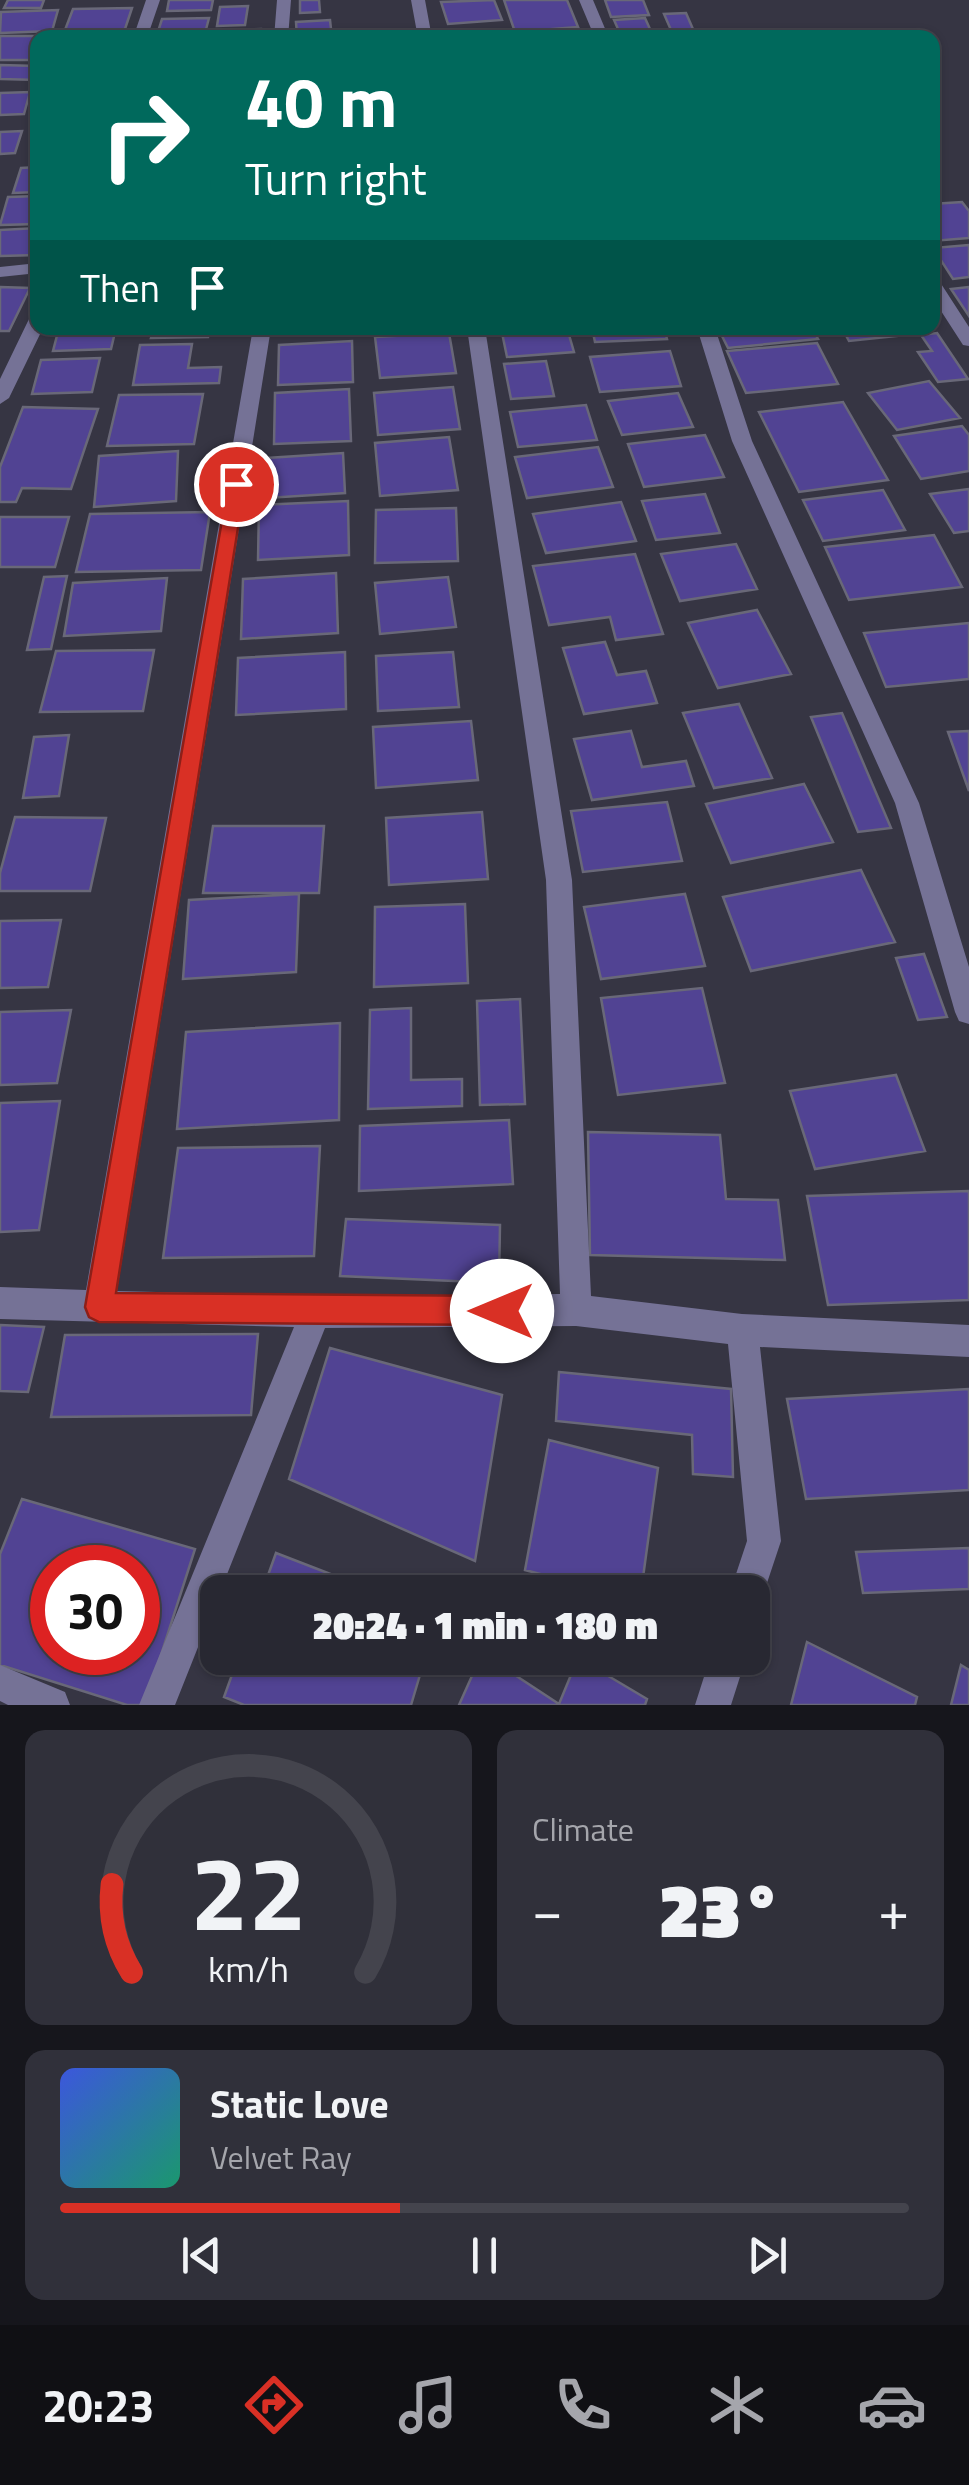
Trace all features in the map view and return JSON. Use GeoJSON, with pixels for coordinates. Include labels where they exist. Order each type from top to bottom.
{"type":"FeatureCollection","features":[{"type":"Feature","properties":{"kind":"street"},"geometry":{"type":"LineString","coordinates":[[143,30],[154,0]]}},
{"type":"Feature","properties":{"kind":"street"},"geometry":{"type":"LineString","coordinates":[[282,30],[284,0]]}},
{"type":"Feature","properties":{"kind":"street"},"geometry":{"type":"LineString","coordinates":[[418,0],[424,30]]}},
{"type":"Feature","properties":{"kind":"street"},"geometry":{"type":"LineString","coordinates":[[586,0],[599,30]]}},
{"type":"Feature","properties":{"kind":"street"},"geometry":{"type":"LineString","coordinates":[[0,272],[30,269]]}},
{"type":"Feature","properties":{"kind":"street"},"geometry":{"type":"LineString","coordinates":[[940,296],[969,341]]}},
{"type":"Feature","properties":{"kind":"street"},"geometry":{"type":"LineString","coordinates":[[0,398],[30,335]]}},
{"type":"Feature","properties":{"kind":"street"},"geometry":{"type":"LineString","coordinates":[[99,1307],[261,335]]}},
{"type":"Feature","properties":{"kind":"street"},"geometry":{"type":"LineString","coordinates":[[477,335],[559,880],[576,1310]]}},
{"type":"Feature","properties":{"kind":"street"},"geometry":{"type":"LineString","coordinates":[[708,335],[742,441],[907,803],[969,1012]]}},
{"type":"Feature","properties":{"kind":"street"},"geometry":{"type":"LineString","coordinates":[[0,1304],[316,1312],[576,1310],[742,1330],[969,1341]]}},
{"type":"Feature","properties":{"kind":"street"},"geometry":{"type":"LineString","coordinates":[[157,1705],[316,1312]]}},
{"type":"Feature","properties":{"kind":"street"},"geometry":{"type":"LineString","coordinates":[[742,1330],[764,1541],[753,1575]]}},
{"type":"Feature","properties":{"kind":"street"},"geometry":{"type":"LineString","coordinates":[[714,1705],[723,1675]]}},
{"type":"Feature","properties":{"kind":"street"},"geometry":{"type":"LineString","coordinates":[[0,1683],[52,1705]]}},
{"type":"Feature","properties":{"kind":"building"},"geometry":{"type":"Polygon","coordinates":[[[8,0],[44,0],[41,8],[4,8],[8,0]]]}},
{"type":"Feature","properties":{"kind":"building"},"geometry":{"type":"Polygon","coordinates":[[[169,0],[213,0],[211,10],[167,11],[169,0]]]}},
{"type":"Feature","properties":{"kind":"building"},"geometry":{"type":"Polygon","coordinates":[[[300,0],[319,0],[320,12],[300,13],[300,0]]]}},
{"type":"Feature","properties":{"kind":"building"},"geometry":{"type":"Polygon","coordinates":[[[494,0],[502,20],[448,24],[441,2],[494,0]]]}},
{"type":"Feature","properties":{"kind":"building"},"geometry":{"type":"Polygon","coordinates":[[[504,0],[567,0],[578,27],[540,30],[514,30],[504,0]]]}},
{"type":"Feature","properties":{"kind":"building"},"geometry":{"type":"Polygon","coordinates":[[[605,0],[643,0],[649,15],[611,17],[605,0]]]}},
{"type":"Feature","properties":{"kind":"building"},"geometry":{"type":"Polygon","coordinates":[[[248,6],[245,25],[217,26],[220,7],[248,6]]]}},
{"type":"Feature","properties":{"kind":"building"},"geometry":{"type":"Polygon","coordinates":[[[132,8],[125,29],[65,30],[73,9],[132,8]]]}},
{"type":"Feature","properties":{"kind":"building"},"geometry":{"type":"Polygon","coordinates":[[[58,10],[52,30],[0,33],[1,12],[58,10]]]}},
{"type":"Feature","properties":{"kind":"building"},"geometry":{"type":"Polygon","coordinates":[[[686,13],[693,30],[671,30],[664,14],[686,13]]]}},
{"type":"Feature","properties":{"kind":"building"},"geometry":{"type":"Polygon","coordinates":[[[209,18],[206,30],[159,30],[162,19],[209,18]]]}},
{"type":"Feature","properties":{"kind":"building"},"geometry":{"type":"Polygon","coordinates":[[[645,18],[650,30],[618,30],[614,20],[645,18]]]}},
{"type":"Feature","properties":{"kind":"building"},"geometry":{"type":"Polygon","coordinates":[[[330,20],[331,30],[296,30],[296,22],[330,20]]]}},
{"type":"Feature","properties":{"kind":"building"},"geometry":{"type":"Polygon","coordinates":[[[0,36],[30,36],[30,60],[0,60],[0,36]]]}},
{"type":"Feature","properties":{"kind":"building"},"geometry":{"type":"Polygon","coordinates":[[[0,65],[30,66],[30,80],[0,79],[0,65]]]}},
{"type":"Feature","properties":{"kind":"building"},"geometry":{"type":"Polygon","coordinates":[[[30,92],[24,114],[0,115],[0,93],[30,92]]]}},
{"type":"Feature","properties":{"kind":"building"},"geometry":{"type":"Polygon","coordinates":[[[22,131],[15,153],[0,154],[0,132],[22,131]]]}},
{"type":"Feature","properties":{"kind":"building"},"geometry":{"type":"Polygon","coordinates":[[[30,167],[30,192],[13,193],[21,168],[30,167]]]}},
{"type":"Feature","properties":{"kind":"building"},"geometry":{"type":"Polygon","coordinates":[[[30,196],[30,224],[0,225],[8,197],[30,196]]]}},
{"type":"Feature","properties":{"kind":"building"},"geometry":{"type":"Polygon","coordinates":[[[962,202],[969,211],[969,238],[940,240],[940,203],[962,202]]]}},
{"type":"Feature","properties":{"kind":"building"},"geometry":{"type":"Polygon","coordinates":[[[30,228],[30,255],[0,256],[0,230],[30,228]]]}},
{"type":"Feature","properties":{"kind":"building"},"geometry":{"type":"Polygon","coordinates":[[[969,245],[969,277],[953,279],[940,259],[940,247],[969,245]]]}},
{"type":"Feature","properties":{"kind":"building"},"geometry":{"type":"Polygon","coordinates":[[[0,287],[30,288],[9,331],[0,331],[0,287]]]}},
{"type":"Feature","properties":{"kind":"building"},"geometry":{"type":"Polygon","coordinates":[[[969,287],[969,316],[951,289],[969,287]]]}},
{"type":"Feature","properties":{"kind":"building"},"geometry":{"type":"Polygon","coordinates":[[[57,335],[114,335],[111,349],[53,351],[57,335]]]}},
{"type":"Feature","properties":{"kind":"building"},"geometry":{"type":"Polygon","coordinates":[[[152,335],[208,335],[208,337],[151,338],[152,335]]]}},
{"type":"Feature","properties":{"kind":"building"},"geometry":{"type":"Polygon","coordinates":[[[449,335],[456,373],[380,378],[375,337],[449,335]]]}},
{"type":"Feature","properties":{"kind":"building"},"geometry":{"type":"Polygon","coordinates":[[[502,335],[569,335],[574,352],[507,357],[502,335]]]}},
{"type":"Feature","properties":{"kind":"building"},"geometry":{"type":"Polygon","coordinates":[[[594,335],[666,335],[667,339],[595,342],[594,335]]]}},
{"type":"Feature","properties":{"kind":"building"},"geometry":{"type":"Polygon","coordinates":[[[722,335],[816,335],[818,339],[728,348],[722,335]]]}},
{"type":"Feature","properties":{"kind":"building"},"geometry":{"type":"Polygon","coordinates":[[[846,335],[906,335],[849,341],[846,335]]]}},
{"type":"Feature","properties":{"kind":"building"},"geometry":{"type":"Polygon","coordinates":[[[921,335],[938,335],[968,379],[938,382],[918,352],[932,351],[921,335]]]}},
{"type":"Feature","properties":{"kind":"building"},"geometry":{"type":"Polygon","coordinates":[[[352,341],[353,382],[278,385],[279,345],[352,341]]]}},
{"type":"Feature","properties":{"kind":"building"},"geometry":{"type":"Polygon","coordinates":[[[817,343],[838,384],[746,393],[727,351],[817,343]]]}},
{"type":"Feature","properties":{"kind":"building"},"geometry":{"type":"Polygon","coordinates":[[[192,344],[188,368],[221,367],[219,383],[133,385],[140,345],[192,344]]]}},
{"type":"Feature","properties":{"kind":"building"},"geometry":{"type":"Polygon","coordinates":[[[670,351],[681,386],[600,392],[590,357],[670,351]]]}},
{"type":"Feature","properties":{"kind":"building"},"geometry":{"type":"Polygon","coordinates":[[[100,358],[92,392],[32,394],[41,360],[100,358]]]}},
{"type":"Feature","properties":{"kind":"building"},"geometry":{"type":"Polygon","coordinates":[[[546,361],[554,396],[511,399],[504,364],[546,361]]]}},
{"type":"Feature","properties":{"kind":"building"},"geometry":{"type":"Polygon","coordinates":[[[929,381],[960,418],[897,430],[868,393],[929,381]]]}},
{"type":"Feature","properties":{"kind":"building"},"geometry":{"type":"Polygon","coordinates":[[[453,387],[460,429],[378,435],[374,393],[453,387]]]}},
{"type":"Feature","properties":{"kind":"building"},"geometry":{"type":"Polygon","coordinates":[[[349,389],[351,441],[274,444],[275,393],[349,389]]]}},
{"type":"Feature","properties":{"kind":"building"},"geometry":{"type":"Polygon","coordinates":[[[678,393],[693,427],[622,435],[608,401],[678,393]]]}},
{"type":"Feature","properties":{"kind":"building"},"geometry":{"type":"Polygon","coordinates":[[[203,394],[194,444],[107,446],[119,395],[203,394]]]}},
{"type":"Feature","properties":{"kind":"building"},"geometry":{"type":"Polygon","coordinates":[[[843,402],[888,480],[799,492],[759,412],[843,402]]]}},
{"type":"Feature","properties":{"kind":"building"},"geometry":{"type":"Polygon","coordinates":[[[586,405],[597,440],[518,447],[510,412],[586,405]]]}},
{"type":"Feature","properties":{"kind":"building"},"geometry":{"type":"Polygon","coordinates":[[[23,407],[98,409],[71,489],[22,488],[16,502],[0,502],[0,467],[23,407]]]}},
{"type":"Feature","properties":{"kind":"building"},"geometry":{"type":"Polygon","coordinates":[[[962,426],[969,435],[969,471],[921,479],[894,436],[962,426]]]}},
{"type":"Feature","properties":{"kind":"building"},"geometry":{"type":"Polygon","coordinates":[[[705,435],[724,477],[644,487],[628,444],[705,435]]]}},
{"type":"Feature","properties":{"kind":"building"},"geometry":{"type":"Polygon","coordinates":[[[449,437],[458,490],[380,496],[375,443],[449,437]]]}},
{"type":"Feature","properties":{"kind":"building"},"geometry":{"type":"Polygon","coordinates":[[[598,447],[613,487],[527,498],[515,457],[598,447]]]}},
{"type":"Feature","properties":{"kind":"building"},"geometry":{"type":"Polygon","coordinates":[[[178,451],[176,501],[94,507],[99,456],[178,451]]]}},
{"type":"Feature","properties":{"kind":"building"},"geometry":{"type":"Polygon","coordinates":[[[343,453],[345,493],[267,498],[267,458],[343,453]]]}},
{"type":"Feature","properties":{"kind":"building"},"geometry":{"type":"Polygon","coordinates":[[[969,489],[969,531],[954,533],[930,494],[969,489]]]}},
{"type":"Feature","properties":{"kind":"building"},"geometry":{"type":"Polygon","coordinates":[[[883,490],[905,530],[823,541],[803,500],[883,490]]]}},
{"type":"Feature","properties":{"kind":"building"},"geometry":{"type":"Polygon","coordinates":[[[705,494],[720,533],[656,540],[642,501],[705,494]]]}},
{"type":"Feature","properties":{"kind":"building"},"geometry":{"type":"Polygon","coordinates":[[[348,501],[349,555],[258,560],[259,505],[348,501]]]}},
{"type":"Feature","properties":{"kind":"building"},"geometry":{"type":"Polygon","coordinates":[[[621,502],[636,541],[546,553],[533,514],[621,502]]]}},
{"type":"Feature","properties":{"kind":"building"},"geometry":{"type":"Polygon","coordinates":[[[456,508],[458,561],[375,563],[376,510],[456,508]]]}},
{"type":"Feature","properties":{"kind":"building"},"geometry":{"type":"Polygon","coordinates":[[[210,512],[201,570],[76,572],[90,514],[210,512]]]}},
{"type":"Feature","properties":{"kind":"building"},"geometry":{"type":"Polygon","coordinates":[[[0,517],[69,517],[55,567],[0,567],[0,517]]]}},
{"type":"Feature","properties":{"kind":"building"},"geometry":{"type":"Polygon","coordinates":[[[934,535],[962,587],[849,600],[825,547],[934,535]]]}},
{"type":"Feature","properties":{"kind":"building"},"geometry":{"type":"Polygon","coordinates":[[[736,544],[757,589],[680,601],[661,554],[736,544]]]}},
{"type":"Feature","properties":{"kind":"building"},"geometry":{"type":"Polygon","coordinates":[[[635,554],[663,634],[616,640],[610,617],[549,625],[533,566],[635,554]]]}},
{"type":"Feature","properties":{"kind":"building"},"geometry":{"type":"Polygon","coordinates":[[[336,573],[338,633],[241,639],[243,579],[336,573]]]}},
{"type":"Feature","properties":{"kind":"building"},"geometry":{"type":"Polygon","coordinates":[[[67,576],[51,649],[27,650],[44,577],[67,576]]]}},
{"type":"Feature","properties":{"kind":"building"},"geometry":{"type":"Polygon","coordinates":[[[448,577],[456,627],[380,634],[375,583],[448,577]]]}},
{"type":"Feature","properties":{"kind":"building"},"geometry":{"type":"Polygon","coordinates":[[[167,578],[161,631],[64,636],[73,583],[167,578]]]}},
{"type":"Feature","properties":{"kind":"building"},"geometry":{"type":"Polygon","coordinates":[[[757,610],[791,674],[718,688],[688,623],[757,610]]]}},
{"type":"Feature","properties":{"kind":"building"},"geometry":{"type":"Polygon","coordinates":[[[969,623],[969,679],[886,687],[864,633],[969,623]]]}},
{"type":"Feature","properties":{"kind":"building"},"geometry":{"type":"Polygon","coordinates":[[[605,642],[617,675],[646,671],[657,703],[584,714],[563,648],[605,642]]]}},
{"type":"Feature","properties":{"kind":"building"},"geometry":{"type":"Polygon","coordinates":[[[154,650],[143,711],[40,712],[56,651],[154,650]]]}},
{"type":"Feature","properties":{"kind":"building"},"geometry":{"type":"Polygon","coordinates":[[[345,652],[346,709],[236,715],[238,658],[345,652]]]}},
{"type":"Feature","properties":{"kind":"building"},"geometry":{"type":"Polygon","coordinates":[[[453,652],[459,707],[378,711],[376,656],[453,652]]]}},
{"type":"Feature","properties":{"kind":"building"},"geometry":{"type":"Polygon","coordinates":[[[739,704],[772,778],[714,788],[683,713],[739,704]]]}},
{"type":"Feature","properties":{"kind":"building"},"geometry":{"type":"Polygon","coordinates":[[[842,713],[891,828],[858,832],[811,717],[842,713]]]}},
{"type":"Feature","properties":{"kind":"building"},"geometry":{"type":"Polygon","coordinates":[[[471,721],[478,780],[376,788],[373,727],[471,721]]]}},
{"type":"Feature","properties":{"kind":"building"},"geometry":{"type":"Polygon","coordinates":[[[631,731],[642,767],[686,761],[694,786],[592,800],[574,739],[631,731]]]}},
{"type":"Feature","properties":{"kind":"building"},"geometry":{"type":"Polygon","coordinates":[[[969,731],[969,791],[948,732],[969,731]]]}},
{"type":"Feature","properties":{"kind":"building"},"geometry":{"type":"Polygon","coordinates":[[[69,735],[59,796],[23,798],[34,737],[69,735]]]}},
{"type":"Feature","properties":{"kind":"building"},"geometry":{"type":"Polygon","coordinates":[[[804,784],[833,842],[731,863],[706,804],[804,784]]]}},
{"type":"Feature","properties":{"kind":"building"},"geometry":{"type":"Polygon","coordinates":[[[667,802],[682,861],[583,872],[571,811],[667,802]]]}},
{"type":"Feature","properties":{"kind":"building"},"geometry":{"type":"Polygon","coordinates":[[[482,812],[488,879],[389,885],[386,818],[482,812]]]}},
{"type":"Feature","properties":{"kind":"building"},"geometry":{"type":"Polygon","coordinates":[[[15,817],[106,818],[90,891],[0,891],[0,873],[15,817]]]}},
{"type":"Feature","properties":{"kind":"building"},"geometry":{"type":"Polygon","coordinates":[[[213,826],[324,826],[319,893],[203,893],[213,826]]]}},
{"type":"Feature","properties":{"kind":"building"},"geometry":{"type":"Polygon","coordinates":[[[861,870],[895,942],[751,971],[723,897],[861,870]]]}},
{"type":"Feature","properties":{"kind":"building"},"geometry":{"type":"Polygon","coordinates":[[[299,894],[296,972],[183,979],[189,900],[299,894]]]}},
{"type":"Feature","properties":{"kind":"building"},"geometry":{"type":"Polygon","coordinates":[[[685,894],[705,966],[601,979],[584,907],[685,894]]]}},
{"type":"Feature","properties":{"kind":"building"},"geometry":{"type":"Polygon","coordinates":[[[465,904],[468,983],[374,987],[375,907],[465,904]]]}},
{"type":"Feature","properties":{"kind":"building"},"geometry":{"type":"Polygon","coordinates":[[[61,920],[48,987],[0,988],[0,921],[61,920]]]}},
{"type":"Feature","properties":{"kind":"building"},"geometry":{"type":"Polygon","coordinates":[[[924,954],[947,1017],[918,1020],[896,958],[924,954]]]}},
{"type":"Feature","properties":{"kind":"building"},"geometry":{"type":"Polygon","coordinates":[[[702,988],[725,1083],[618,1095],[601,998],[702,988]]]}},
{"type":"Feature","properties":{"kind":"building"},"geometry":{"type":"Polygon","coordinates":[[[520,999],[525,1104],[480,1105],[477,1001],[520,999]]]}},
{"type":"Feature","properties":{"kind":"building"},"geometry":{"type":"Polygon","coordinates":[[[411,1008],[411,1080],[462,1079],[462,1106],[368,1109],[370,1010],[411,1008]]]}},
{"type":"Feature","properties":{"kind":"building"},"geometry":{"type":"Polygon","coordinates":[[[71,1010],[57,1083],[0,1085],[0,1012],[71,1010]]]}},
{"type":"Feature","properties":{"kind":"building"},"geometry":{"type":"Polygon","coordinates":[[[340,1023],[339,1120],[177,1129],[186,1032],[340,1023]]]}},
{"type":"Feature","properties":{"kind":"building"},"geometry":{"type":"Polygon","coordinates":[[[896,1075],[925,1151],[815,1169],[790,1091],[896,1075]]]}},
{"type":"Feature","properties":{"kind":"building"},"geometry":{"type":"Polygon","coordinates":[[[60,1101],[39,1230],[0,1232],[0,1103],[60,1101]]]}},
{"type":"Feature","properties":{"kind":"building"},"geometry":{"type":"Polygon","coordinates":[[[509,1120],[513,1184],[359,1191],[360,1126],[509,1120]]]}},
{"type":"Feature","properties":{"kind":"building"},"geometry":{"type":"Polygon","coordinates":[[[588,1132],[720,1135],[726,1199],[778,1200],[785,1260],[590,1255],[588,1132]]]}},
{"type":"Feature","properties":{"kind":"building"},"geometry":{"type":"Polygon","coordinates":[[[320,1146],[314,1256],[163,1258],[178,1148],[320,1146]]]}},
{"type":"Feature","properties":{"kind":"building"},"geometry":{"type":"Polygon","coordinates":[[[969,1191],[969,1300],[828,1305],[807,1196],[969,1191]]]}},
{"type":"Feature","properties":{"kind":"building"},"geometry":{"type":"Polygon","coordinates":[[[346,1219],[500,1225],[499,1283],[340,1276],[346,1219]]]}},
{"type":"Feature","properties":{"kind":"building"},"geometry":{"type":"Polygon","coordinates":[[[0,1325],[44,1327],[28,1392],[0,1391],[0,1325]]]}},
{"type":"Feature","properties":{"kind":"building"},"geometry":{"type":"Polygon","coordinates":[[[258,1334],[251,1415],[51,1417],[65,1335],[258,1334]]]}},
{"type":"Feature","properties":{"kind":"building"},"geometry":{"type":"Polygon","coordinates":[[[330,1348],[502,1395],[475,1561],[289,1479],[330,1348]]]}},
{"type":"Feature","properties":{"kind":"building"},"geometry":{"type":"Polygon","coordinates":[[[559,1372],[731,1389],[733,1477],[693,1474],[692,1435],[556,1421],[559,1372]]]}},
{"type":"Feature","properties":{"kind":"building"},"geometry":{"type":"Polygon","coordinates":[[[969,1389],[969,1490],[806,1499],[787,1399],[969,1389]]]}},
{"type":"Feature","properties":{"kind":"building"},"geometry":{"type":"Polygon","coordinates":[[[549,1440],[658,1468],[643,1575],[544,1575],[525,1570],[549,1440]]]}},
{"type":"Feature","properties":{"kind":"building"},"geometry":{"type":"Polygon","coordinates":[[[22,1499],[195,1549],[160,1658],[160,1545],[30,1545],[30,1674],[0,1665],[0,1554],[22,1499]]]}},
{"type":"Feature","properties":{"kind":"building"},"geometry":{"type":"Polygon","coordinates":[[[969,1548],[969,1589],[863,1593],[856,1552],[969,1548]]]}},
{"type":"Feature","properties":{"kind":"building"},"geometry":{"type":"Polygon","coordinates":[[[276,1553],[333,1575],[268,1575],[276,1553]]]}},
{"type":"Feature","properties":{"kind":"building"},"geometry":{"type":"Polygon","coordinates":[[[807,1642],[917,1697],[915,1705],[791,1705],[807,1642]]]}},
{"type":"Feature","properties":{"kind":"building"},"geometry":{"type":"Polygon","coordinates":[[[961,1665],[969,1670],[969,1705],[951,1705],[961,1665]]]}},
{"type":"Feature","properties":{"kind":"building"},"geometry":{"type":"Polygon","coordinates":[[[32,1675],[155,1675],[145,1705],[127,1705],[32,1675]]]}},
{"type":"Feature","properties":{"kind":"building"},"geometry":{"type":"Polygon","coordinates":[[[232,1675],[420,1675],[411,1705],[244,1705],[224,1697],[232,1675]]]}},
{"type":"Feature","properties":{"kind":"building"},"geometry":{"type":"Polygon","coordinates":[[[472,1675],[515,1675],[559,1704],[571,1675],[607,1675],[647,1699],[645,1705],[459,1705],[472,1675]]]}},
{"type":"Feature","properties":{"kind":"route"},"geometry":{"type":"LineString","coordinates":[[236,484],[99,1307],[502,1311]]}}]}
